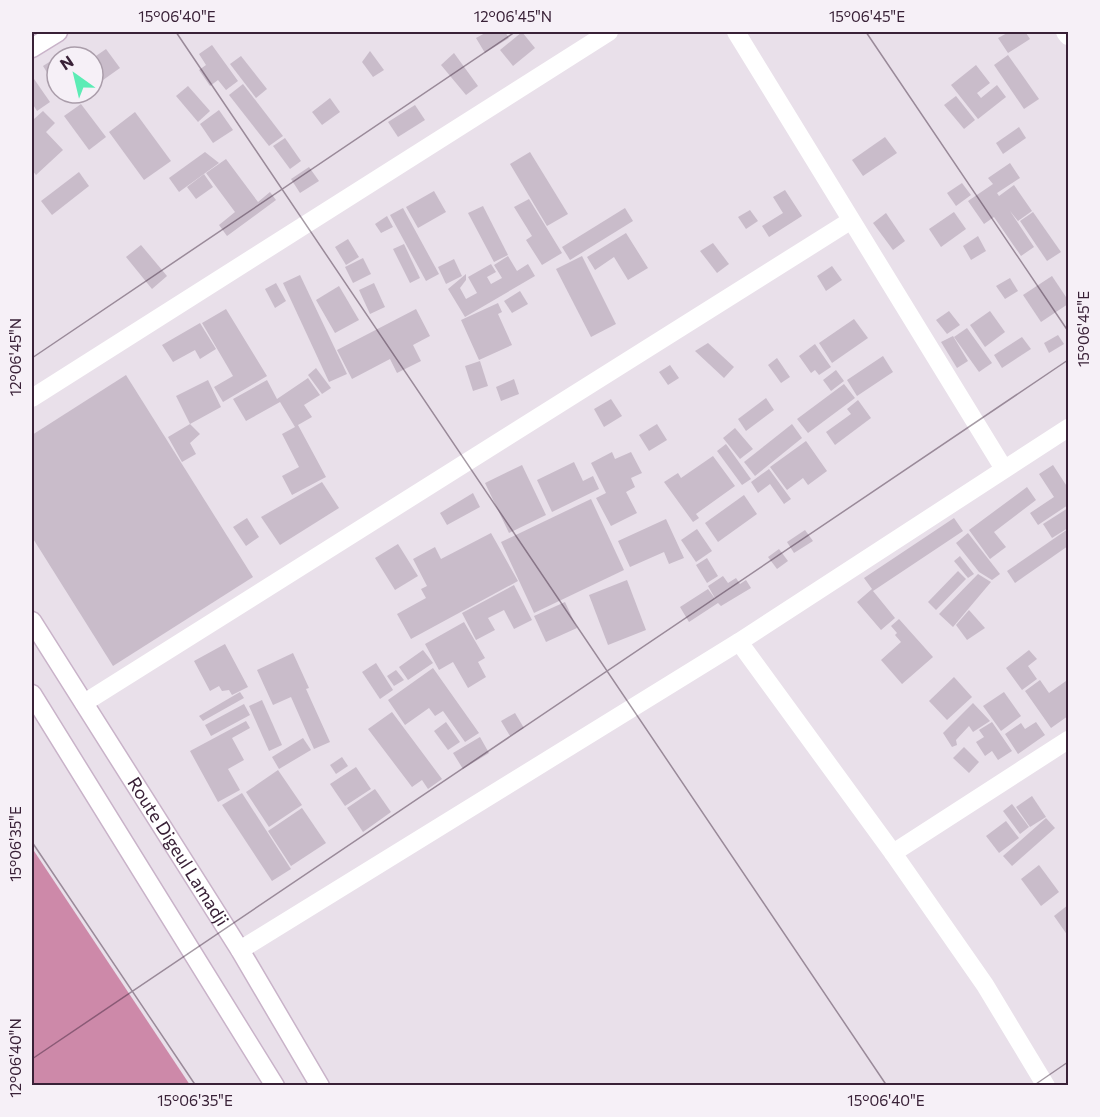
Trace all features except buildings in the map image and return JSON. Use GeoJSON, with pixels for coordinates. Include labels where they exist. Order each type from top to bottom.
{"type":"FeatureCollection","features":[{"type":"Feature","properties":{"kind":"street"},"geometry":{"type":"LineString","coordinates":[[32,48],[58,32]]}},
{"type":"Feature","properties":{"kind":"street"},"geometry":{"type":"LineString","coordinates":[[32,398],[609,32]]}},
{"type":"Feature","properties":{"kind":"street"},"geometry":{"type":"LineString","coordinates":[[735,32],[1004,470]]}},
{"type":"Feature","properties":{"kind":"street"},"geometry":{"type":"LineString","coordinates":[[1065,32],[1068,36]]}},
{"type":"Feature","properties":{"kind":"street"},"geometry":{"type":"LineString","coordinates":[[84,703],[850,221]]}},
{"type":"Feature","properties":{"kind":"street"},"geometry":{"type":"LineString","coordinates":[[240,950],[739,642],[1068,428]]}},
{"type":"Feature","properties":{"kind":"street","name":"Route Digeul Lamadji"},"geometry":{"type":"LineString","coordinates":[[32,621],[240,950],[320,1086]]}},
{"type":"Feature","properties":{"kind":"street"},"geometry":{"type":"LineString","coordinates":[[739,642],[893,853],[985,985],[1046,1086]]}},
{"type":"Feature","properties":{"kind":"street"},"geometry":{"type":"LineString","coordinates":[[32,694],[276,1086]]}},
{"type":"Feature","properties":{"kind":"street"},"geometry":{"type":"LineString","coordinates":[[893,853],[1068,740]]}},
{"type":"Feature","properties":{"kind":"shaded area"},"geometry":{"type":"Polygon","coordinates":[[[32,848],[190,1085],[32,1085],[32,848]]]}}]}
